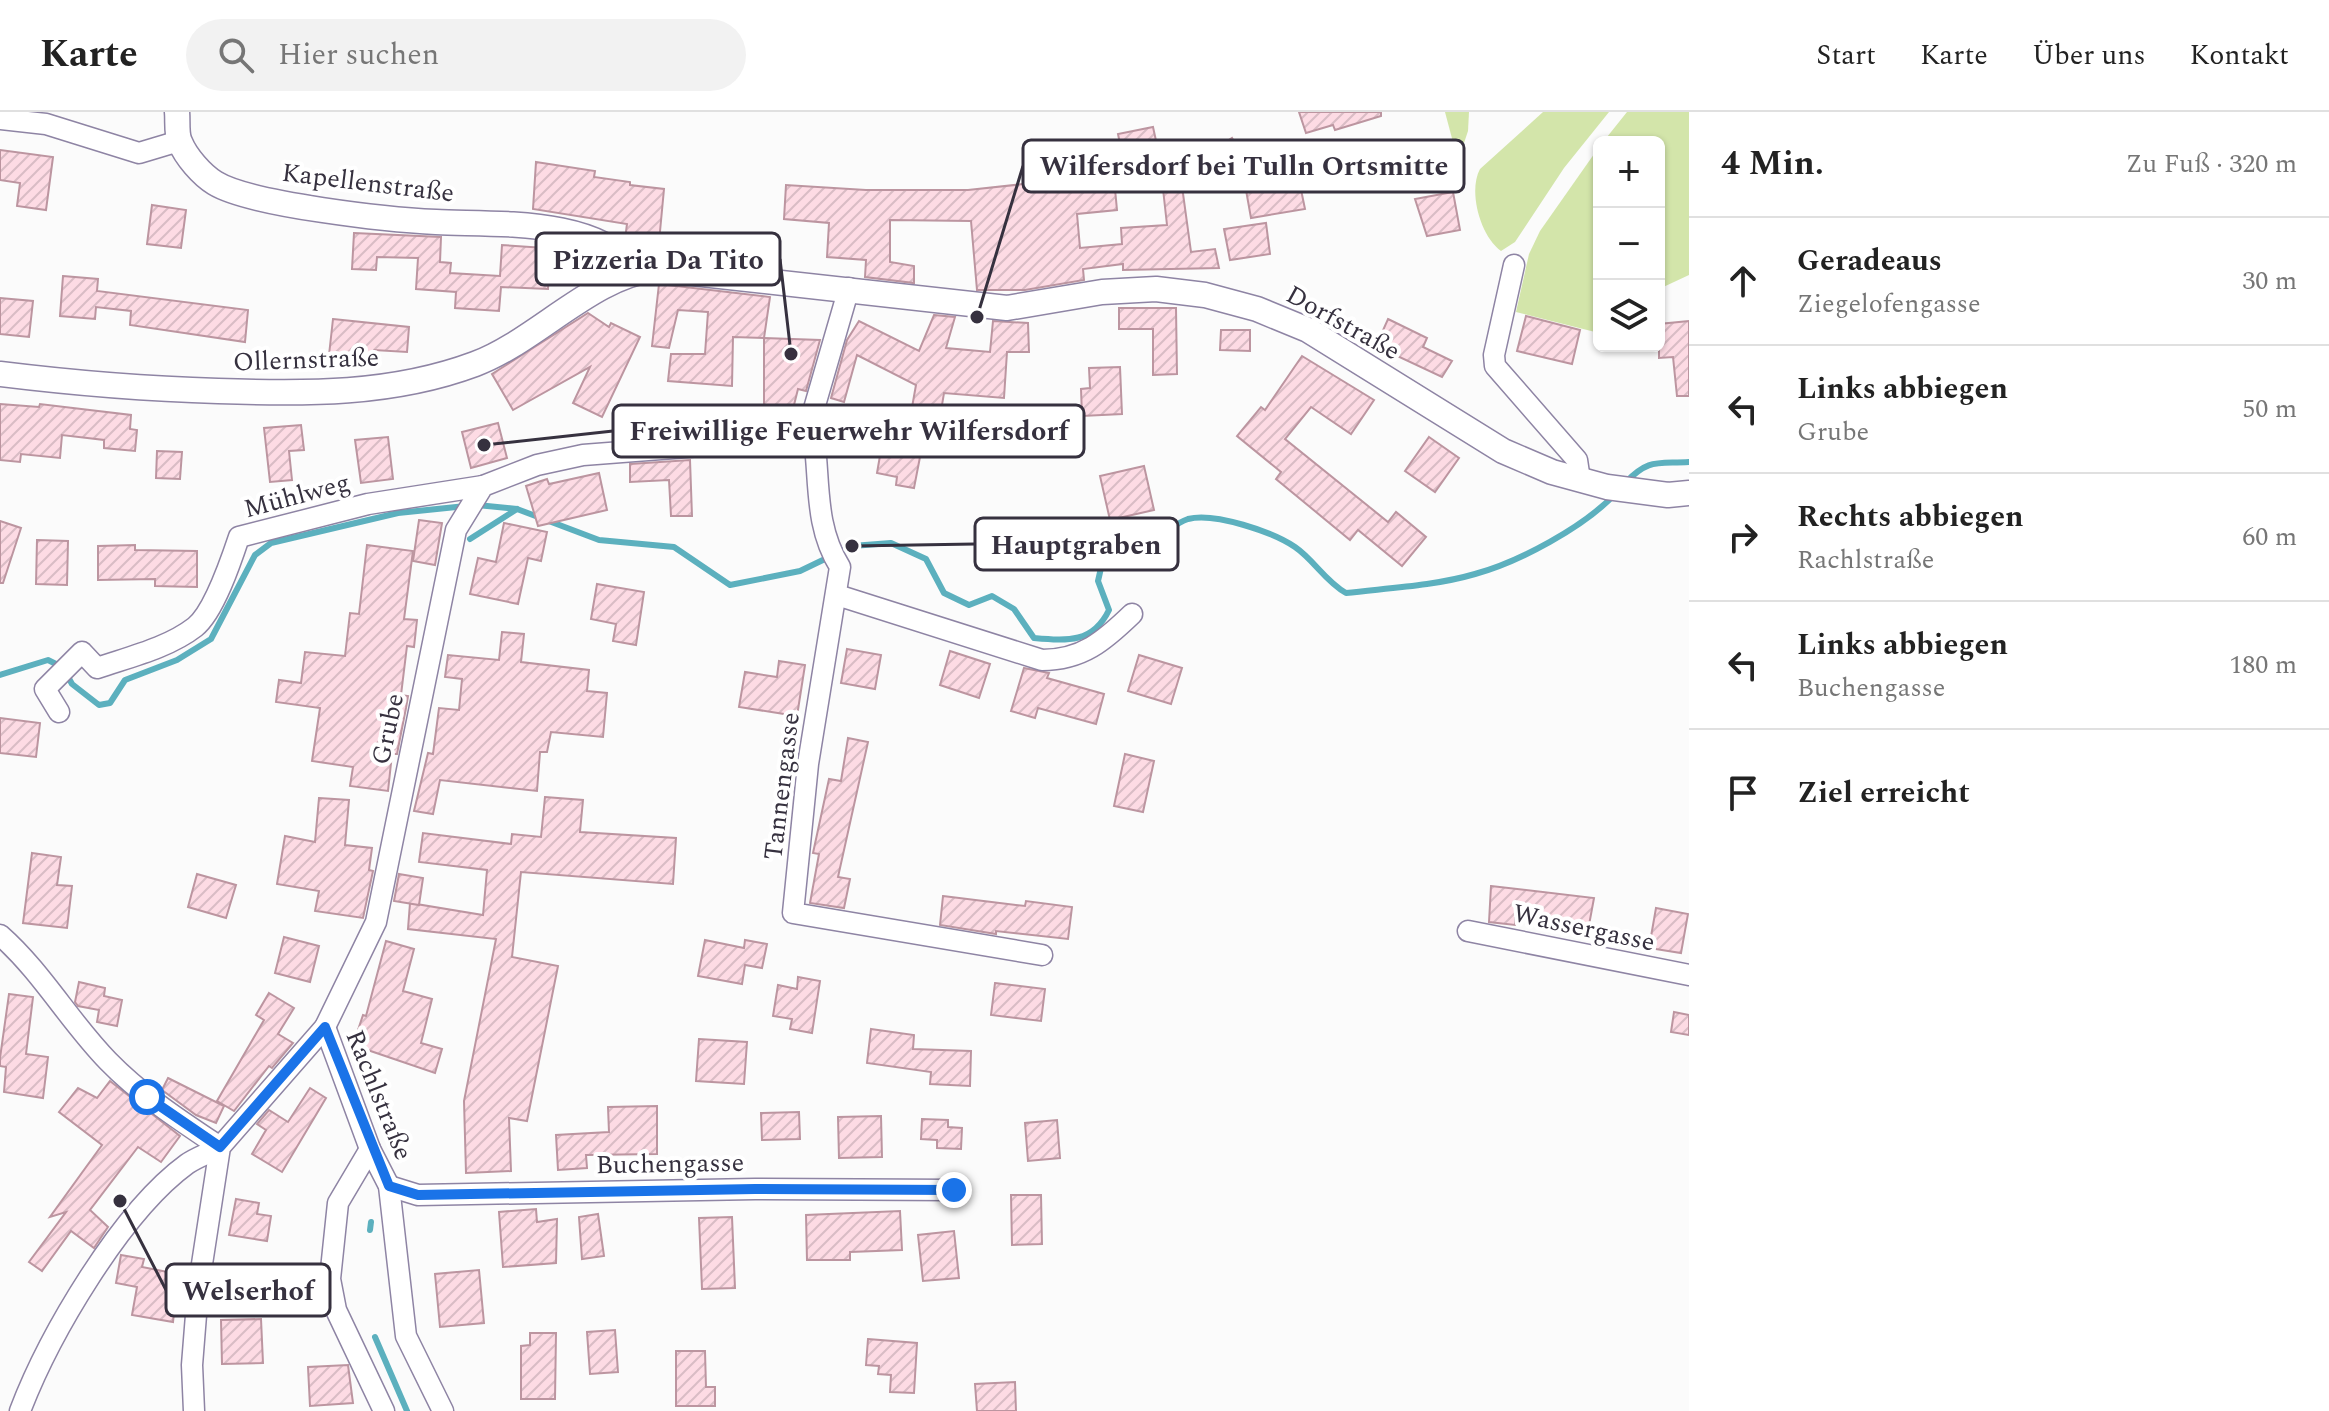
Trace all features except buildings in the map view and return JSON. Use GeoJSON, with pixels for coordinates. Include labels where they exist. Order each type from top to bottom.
{"type":"FeatureCollection","features":[{"type":"Feature","properties":{"kind":"street"},"geometry":{"type":"LineString","coordinates":[[0,119],[46,124],[139,153],[179,141],[177,112]]}},
{"type":"Feature","properties":{"kind":"street","name":"Kapellenstraße"},"geometry":{"type":"LineString","coordinates":[[179,141],[196,167],[216,184],[261,198],[388,219],[526,224],[571,234],[607,247],[622,256],[635,272]]}},
{"type":"Feature","properties":{"kind":"street"},"geometry":{"type":"LineString","coordinates":[[1514,265],[1494,355],[1495,366],[1577,460],[1580,480]]}},
{"type":"Feature","properties":{"kind":"street","name":"Dorfstraße"},"geometry":{"type":"LineString","coordinates":[[635,272],[668,269],[1007,308],[1102,292],[1156,289],[1227,301],[1308,330],[1503,451],[1607,487],[1678,494]]}},
{"type":"Feature","properties":{"kind":"street","name":"Ollernstraße"},"geometry":{"type":"LineString","coordinates":[[0,374],[114,388],[297,394],[416,382],[478,363],[503,351],[635,272]]}},
{"type":"Feature","properties":{"kind":"street"},"geometry":{"type":"LineString","coordinates":[[479,492],[537,465],[583,455],[739,443],[811,419],[849,288]]}},
{"type":"Feature","properties":{"kind":"street","name":"Tannengasse"},"geometry":{"type":"LineString","coordinates":[[811,419],[817,447],[825,544],[840,567],[808,764],[793,913],[1042,955]]}},
{"type":"Feature","properties":{"kind":"street","name":"Grube"},"geometry":{"type":"LineString","coordinates":[[220,1147],[325,1027],[376,922],[456,530],[479,492]]}},
{"type":"Feature","properties":{"kind":"street","name":"Mühlweg"},"geometry":{"type":"LineString","coordinates":[[59,712],[45,689],[82,652],[97,668],[162,645],[197,625],[226,574],[239,537],[368,504],[479,492]]}},
{"type":"Feature","properties":{"kind":"street"},"geometry":{"type":"LineString","coordinates":[[837,595],[1042,660],[1063,660],[1096,648],[1132,614]]}},
{"type":"Feature","properties":{"kind":"street","name":"Wassergasse"},"geometry":{"type":"LineString","coordinates":[[1468,931],[1689,975]]}},
{"type":"Feature","properties":{"kind":"street"},"geometry":{"type":"LineString","coordinates":[[0,935],[23,956],[107,1060],[147,1097],[220,1147]]}},
{"type":"Feature","properties":{"kind":"street","name":"Rachlstraße"},"geometry":{"type":"LineString","coordinates":[[325,1027],[370,1149],[389,1186],[406,1336],[443,1411]]}},
{"type":"Feature","properties":{"kind":"street"},"geometry":{"type":"LineString","coordinates":[[20,1411],[33,1378],[81,1290],[147,1203],[188,1163],[220,1147]]}},
{"type":"Feature","properties":{"kind":"street"},"geometry":{"type":"LineString","coordinates":[[194,1411],[192,1365],[198,1290],[220,1147]]}},
{"type":"Feature","properties":{"kind":"street"},"geometry":{"type":"LineString","coordinates":[[370,1149],[338,1203],[330,1279],[336,1310],[384,1411]]}},
{"type":"Feature","properties":{"kind":"street","name":"Buchengasse"},"geometry":{"type":"LineString","coordinates":[[389,1186],[418,1195],[755,1189],[954,1190]]}},
{"type":"Feature","properties":{"kind":"green space"},"geometry":{"type":"Polygon","coordinates":[[[1445,112],[1469,112],[1468,131],[1458,161],[1445,112]]]}},
{"type":"Feature","properties":{"kind":"green space"},"geometry":{"type":"Polygon","coordinates":[[[1543,112],[1609,112],[1564,168],[1515,242],[1501,251],[1487,235],[1478,213],[1477,178],[1480,169],[1543,112]]]}},
{"type":"Feature","properties":{"kind":"green space"},"geometry":{"type":"Polygon","coordinates":[[[1627,112],[1689,112],[1689,275],[1665,286],[1665,136],[1608,136],[1627,112]]]}},
{"type":"Feature","properties":{"kind":"green space"},"geometry":{"type":"Polygon","coordinates":[[[1593,156],[1593,331],[1516,312],[1529,254],[1540,231],[1593,156]]]}},
{"type":"Feature","properties":{"kind":"waterway"},"geometry":{"type":"LineString","coordinates":[[1625,483],[1647,466],[1689,462]]}},
{"type":"Feature","properties":{"kind":"waterway"},"geometry":{"type":"LineString","coordinates":[[477,505],[517,509],[599,540],[674,547],[730,585],[800,571],[852,546],[891,543],[926,559],[944,593],[969,605],[992,596],[1014,609],[1034,638],[1058,640],[1087,634],[1103,621],[1109,610],[1098,581],[1104,555],[1150,540],[1188,519],[1213,518],[1273,535],[1302,552],[1346,593],[1443,581],[1492,568],[1569,531],[1615,494]]}},
{"type":"Feature","properties":{"kind":"waterway"},"geometry":{"type":"LineString","coordinates":[[67,675],[72,684],[99,705],[110,703],[125,680],[177,660],[211,639],[255,555],[271,543],[398,513],[466,506]]}},
{"type":"Feature","properties":{"kind":"waterway"},"geometry":{"type":"LineString","coordinates":[[470,539],[517,509]]}},
{"type":"Feature","properties":{"kind":"waterway"},"geometry":{"type":"LineString","coordinates":[[0,675],[48,660],[60,666]]}},
{"type":"Feature","properties":{"kind":"waterway"},"geometry":{"type":"LineString","coordinates":[[370,1230],[371,1222]]}},
{"type":"Feature","properties":{"kind":"waterway"},"geometry":{"type":"LineString","coordinates":[[375,1337],[407,1411]]}},
{"type":"Feature","properties":{"kind":"place","name":"Wilfersdorf bei Tulln Ortsmitte"},"geometry":{"type":"Point","coordinates":[977,317]}},
{"type":"Feature","properties":{"kind":"place","name":"Pizzeria Da Tito"},"geometry":{"type":"Point","coordinates":[791,354]}},
{"type":"Feature","properties":{"kind":"place","name":"Freiwillige Feuerwehr Wilfersdorf"},"geometry":{"type":"Point","coordinates":[484,445]}},
{"type":"Feature","properties":{"kind":"place","name":"Hauptgraben"},"geometry":{"type":"Point","coordinates":[852,546]}},
{"type":"Feature","properties":{"kind":"place","name":"Welserhof"},"geometry":{"type":"Point","coordinates":[120,1201]}},
{"type":"Feature","properties":{"kind":"route"},"geometry":{"type":"LineString","coordinates":[[147,1097],[220,1147],[325,1027],[370,1149],[389,1186],[418,1195],[755,1189],[954,1190]]}}]}
